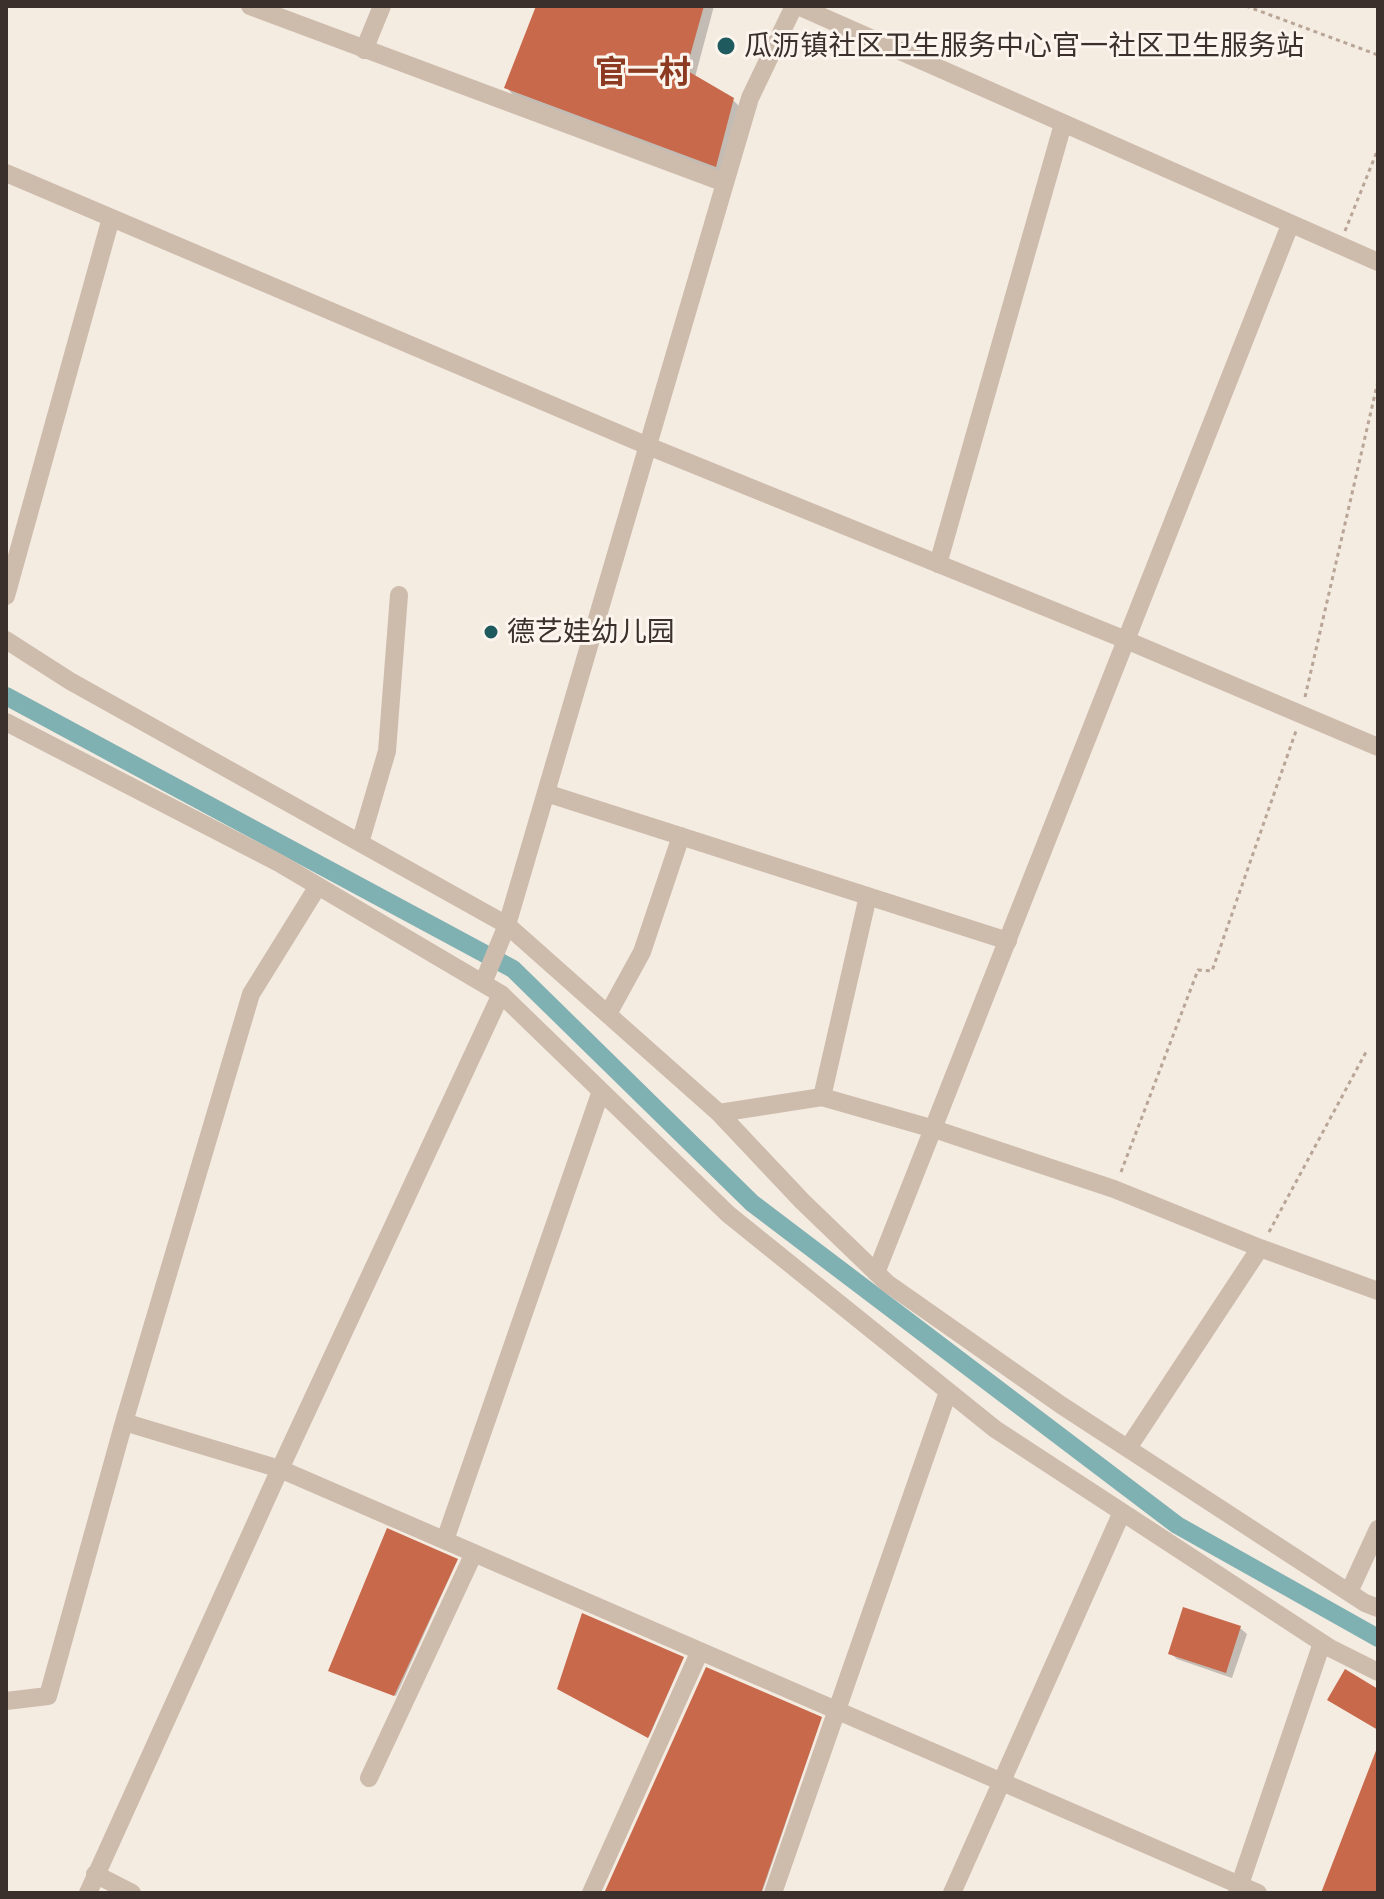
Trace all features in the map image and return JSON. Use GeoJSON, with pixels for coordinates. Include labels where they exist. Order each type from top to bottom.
{"type":"FeatureCollection","features":[{"type":"Feature","properties":{"kind":"street"},"geometry":{"type":"LineString","coordinates":[[250,6],[725,183]]}},
{"type":"Feature","properties":{"kind":"street"},"geometry":{"type":"LineString","coordinates":[[364,50],[382,6]]}},
{"type":"Feature","properties":{"kind":"street"},"geometry":{"type":"LineString","coordinates":[[483,983],[507,925],[750,98],[796,6],[1378,262]]}},
{"type":"Feature","properties":{"kind":"street"},"geometry":{"type":"LineString","coordinates":[[938,564],[1063,124]]}},
{"type":"Feature","properties":{"kind":"street"},"geometry":{"type":"LineString","coordinates":[[6,173],[648,446],[1126,640],[1378,747]]}},
{"type":"Feature","properties":{"kind":"street"},"geometry":{"type":"LineString","coordinates":[[6,596],[111,218]]}},
{"type":"Feature","properties":{"kind":"street"},"geometry":{"type":"LineString","coordinates":[[876,1273],[1290,225]]}},
{"type":"Feature","properties":{"kind":"street"},"geometry":{"type":"LineString","coordinates":[[360,843],[387,751],[399,595]]}},
{"type":"Feature","properties":{"kind":"street"},"geometry":{"type":"LineString","coordinates":[[6,640],[70,681],[507,925],[719,1113],[802,1201],[887,1283],[1048,1396],[1378,1608]]}},
{"type":"Feature","properties":{"kind":"street"},"geometry":{"type":"LineString","coordinates":[[6,722],[279,863],[501,994],[728,1214],[995,1429],[1322,1643],[1378,1672]]}},
{"type":"Feature","properties":{"kind":"street"},"geometry":{"type":"LineString","coordinates":[[546,793],[1008,941]]}},
{"type":"Feature","properties":{"kind":"street"},"geometry":{"type":"LineString","coordinates":[[608,1014],[642,952],[681,836]]}},
{"type":"Feature","properties":{"kind":"street"},"geometry":{"type":"LineString","coordinates":[[6,1701],[48,1696],[124,1422],[251,994],[318,886]]}},
{"type":"Feature","properties":{"kind":"street"},"geometry":{"type":"LineString","coordinates":[[822,1097],[868,896]]}},
{"type":"Feature","properties":{"kind":"street"},"geometry":{"type":"LineString","coordinates":[[88,1893],[280,1469],[501,994]]}},
{"type":"Feature","properties":{"kind":"street"},"geometry":{"type":"LineString","coordinates":[[445,1540],[601,1091]]}},
{"type":"Feature","properties":{"kind":"street"},"geometry":{"type":"LineString","coordinates":[[719,1113],[822,1097],[934,1129],[1114,1189],[1260,1248],[1378,1291]]}},
{"type":"Feature","properties":{"kind":"street"},"geometry":{"type":"LineString","coordinates":[[1128,1448],[1260,1248]]}},
{"type":"Feature","properties":{"kind":"street"},"geometry":{"type":"LineString","coordinates":[[773,1893],[948,1392]]}},
{"type":"Feature","properties":{"kind":"street"},"geometry":{"type":"LineString","coordinates":[[124,1422],[280,1469],[1245,1890],[1322,1643]]}},
{"type":"Feature","properties":{"kind":"street"},"geometry":{"type":"LineString","coordinates":[[952,1893],[1122,1512]]}},
{"type":"Feature","properties":{"kind":"street"},"geometry":{"type":"LineString","coordinates":[[1349,1592],[1378,1529]]}},
{"type":"Feature","properties":{"kind":"street"},"geometry":{"type":"LineString","coordinates":[[369,1778],[474,1553]]}},
{"type":"Feature","properties":{"kind":"street"},"geometry":{"type":"LineString","coordinates":[[591,1893],[700,1651]]}},
{"type":"Feature","properties":{"kind":"street"},"geometry":{"type":"LineString","coordinates":[[95,1874],[132,1893]]}},
{"type":"Feature","properties":{"kind":"path"},"geometry":{"type":"LineString","coordinates":[[1246,6],[1378,55]]}},
{"type":"Feature","properties":{"kind":"path"},"geometry":{"type":"LineString","coordinates":[[1260,12],[1263,6]]}},
{"type":"Feature","properties":{"kind":"path"},"geometry":{"type":"LineString","coordinates":[[1340,246],[1378,149]]}},
{"type":"Feature","properties":{"kind":"path"},"geometry":{"type":"LineString","coordinates":[[1114,1189],[1198,970],[1212,971],[1301,715],[1378,381]]}},
{"type":"Feature","properties":{"kind":"path"},"geometry":{"type":"LineString","coordinates":[[1260,1248],[1366,1052]]}},
{"type":"Feature","properties":{"kind":"building"},"geometry":{"type":"Polygon","coordinates":[[[536,6],[704,6],[686,70],[734,98],[716,167],[504,88],[536,6]]]}},
{"type":"Feature","properties":{"kind":"building"},"geometry":{"type":"Polygon","coordinates":[[[387,1528],[458,1559],[394,1696],[328,1671],[387,1528]]]}},
{"type":"Feature","properties":{"kind":"building"},"geometry":{"type":"Polygon","coordinates":[[[1183,1607],[1241,1626],[1226,1673],[1168,1654],[1183,1607]]]}},
{"type":"Feature","properties":{"kind":"building"},"geometry":{"type":"Polygon","coordinates":[[[582,1613],[684,1657],[648,1738],[557,1689],[582,1613]]]}},
{"type":"Feature","properties":{"kind":"building"},"geometry":{"type":"Polygon","coordinates":[[[706,1667],[822,1717],[761,1893],[609,1893],[605,1891],[706,1667]]]}},
{"type":"Feature","properties":{"kind":"building"},"geometry":{"type":"Polygon","coordinates":[[[1345,1669],[1378,1689],[1378,1730],[1327,1700],[1345,1669]]]}},
{"type":"Feature","properties":{"kind":"building"},"geometry":{"type":"Polygon","coordinates":[[[1377,1748],[1378,1893],[1321,1893],[1377,1748]]]}},
{"type":"Feature","properties":{"kind":"waterway"},"geometry":{"type":"LineString","coordinates":[[6,696],[513,969],[752,1203],[1177,1525],[1378,1638]]}},
{"type":"Feature","properties":{"kind":"place","name":"瓜沥镇社区卫生服务中心官一社区卫生服务站"},"geometry":{"type":"Point","coordinates":[726,46]}},
{"type":"Feature","properties":{"kind":"place","name":"德艺娃幼儿园"},"geometry":{"type":"Point","coordinates":[491,632]}},
{"type":"Feature","properties":{"kind":"district","name":"官一村"},"geometry":{"type":"Point","coordinates":[643,72]}}]}
